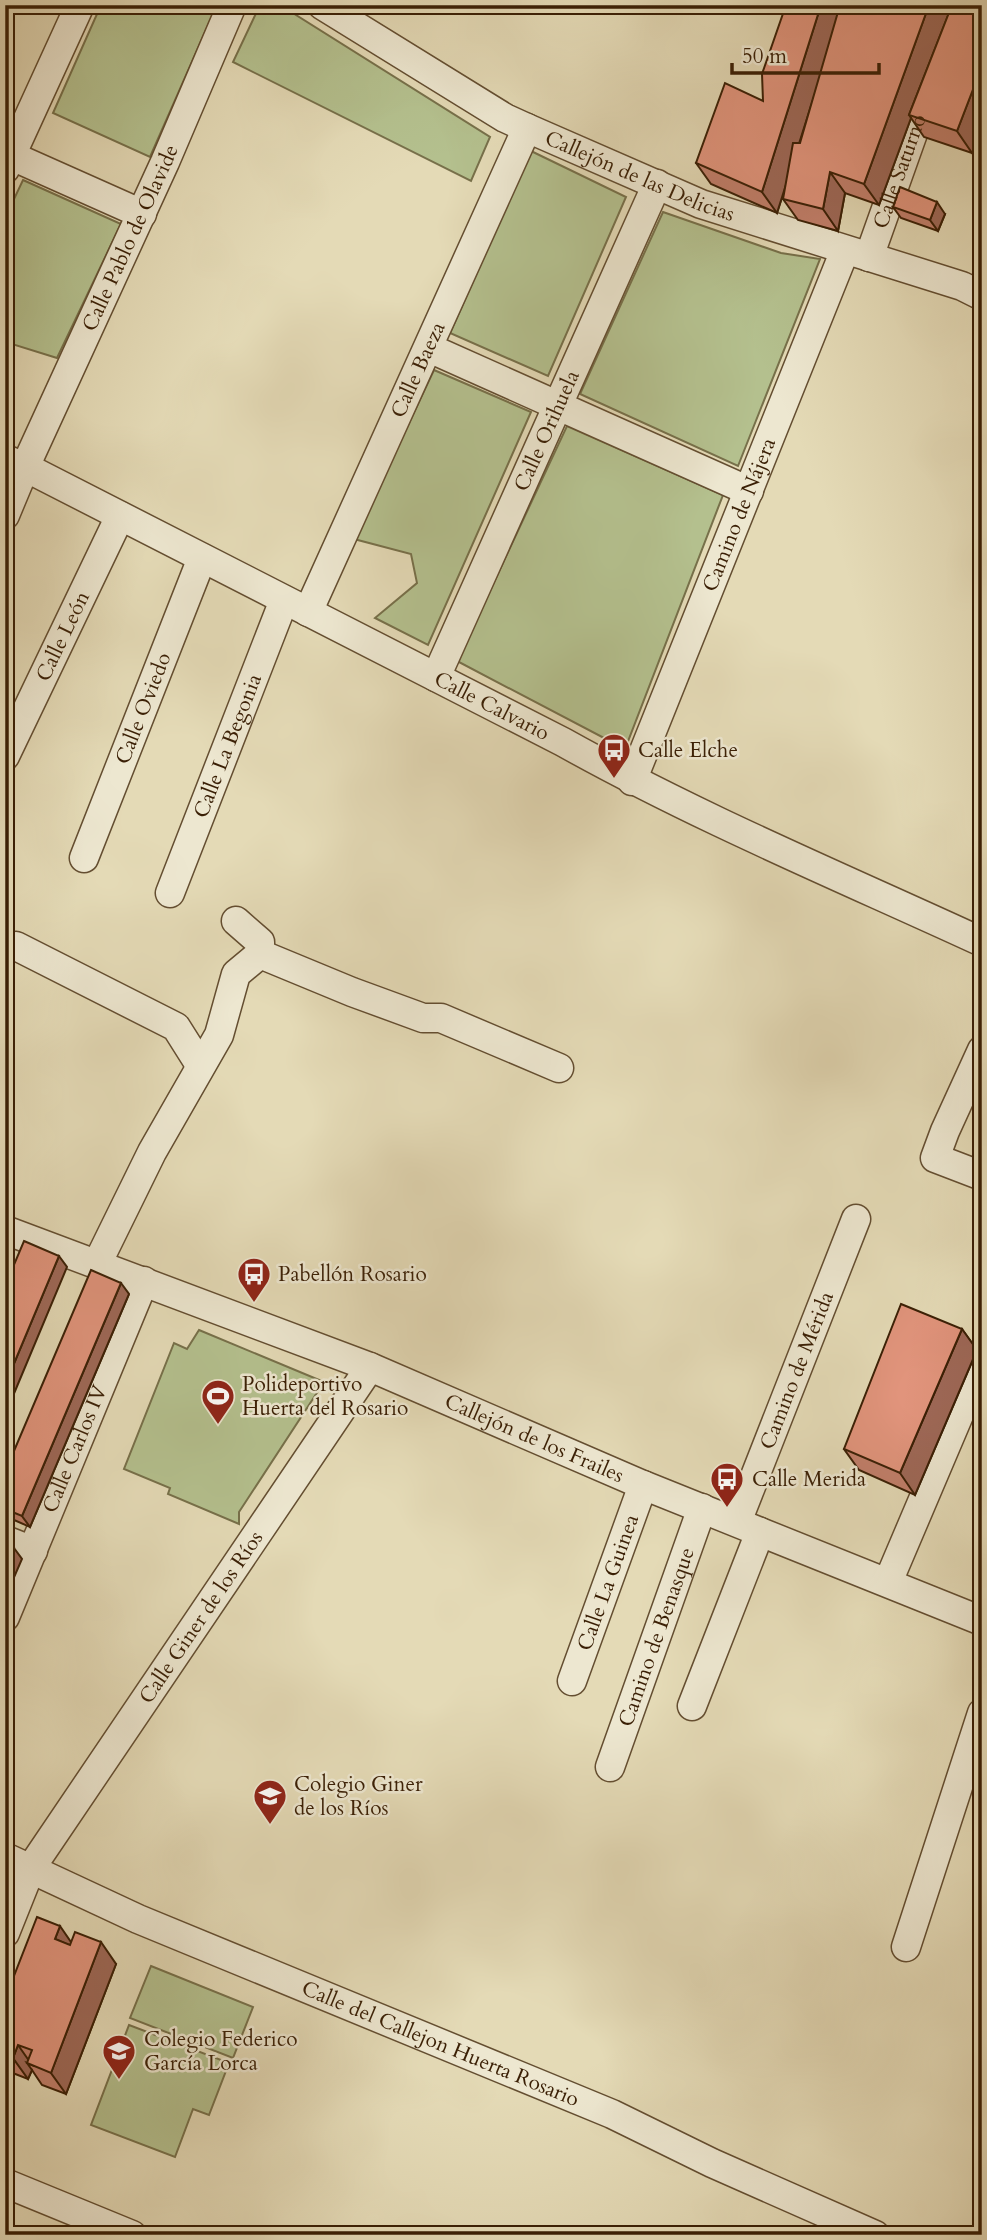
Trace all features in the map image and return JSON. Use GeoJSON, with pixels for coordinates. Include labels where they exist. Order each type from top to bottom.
{"type":"FeatureCollection","features":[{"type":"Feature","properties":{"kind":"street"},"geometry":{"type":"LineString","coordinates":[[80,5],[7,159],[142,214]]}},
{"type":"Feature","properties":{"kind":"street","name":"Calle Pablo de Olavide"},"geometry":{"type":"LineString","coordinates":[[5,515],[15,463],[142,214],[232,5]]}},
{"type":"Feature","properties":{"kind":"street","name":"Callejón de las Delicias"},"geometry":{"type":"LineString","coordinates":[[322,5],[505,118],[527,128],[701,204],[782,216],[857,253],[962,286],[982,296]]}},
{"type":"Feature","properties":{"kind":"street","name":"Calle Saturno"},"geometry":{"type":"LineString","coordinates":[[857,253],[936,68]]}},
{"type":"Feature","properties":{"kind":"street","name":"Calle Baeza"},"geometry":{"type":"LineString","coordinates":[[296,606],[429,348],[527,128]]}},
{"type":"Feature","properties":{"kind":"street","name":"Calle Orihuela"},"geometry":{"type":"LineString","coordinates":[[436,677],[657,184]]}},
{"type":"Feature","properties":{"kind":"street","name":"Camino de Nájera"},"geometry":{"type":"LineString","coordinates":[[632,781],[749,491],[857,253]]}},
{"type":"Feature","properties":{"kind":"street"},"geometry":{"type":"LineString","coordinates":[[429,348],[749,491]]}},
{"type":"Feature","properties":{"kind":"street","name":"Calle Calvario"},"geometry":{"type":"LineString","coordinates":[[15,463],[564,742],[632,781],[747,837],[982,942]]}},
{"type":"Feature","properties":{"kind":"street","name":"Calle León"},"geometry":{"type":"LineString","coordinates":[[5,756],[120,516]]}},
{"type":"Feature","properties":{"kind":"street","name":"Calle Oviedo"},"geometry":{"type":"LineString","coordinates":[[84,858],[202,558]]}},
{"type":"Feature","properties":{"kind":"street","name":"Calle La Begonia"},"geometry":{"type":"LineString","coordinates":[[170,893],[296,606]]}},
{"type":"Feature","properties":{"kind":"street"},"geometry":{"type":"LineString","coordinates":[[236,921],[260,942],[260,954]]}},
{"type":"Feature","properties":{"kind":"street"},"geometry":{"type":"LineString","coordinates":[[16,946],[176,1027],[200,1065]]}},
{"type":"Feature","properties":{"kind":"street"},"geometry":{"type":"LineString","coordinates":[[97,1264],[152,1152],[219,1035],[236,974],[260,954]]}},
{"type":"Feature","properties":{"kind":"street"},"geometry":{"type":"LineString","coordinates":[[260,954],[423,1018],[441,1018],[559,1068]]}},
{"type":"Feature","properties":{"kind":"street"},"geometry":{"type":"LineString","coordinates":[[982,1050],[935,1158],[982,1176]]}},
{"type":"Feature","properties":{"kind":"street","name":"Camino de Mérida"},"geometry":{"type":"LineString","coordinates":[[692,1706],[748,1527],[856,1219]]}},
{"type":"Feature","properties":{"kind":"street","name":"Callejón de los Frailes"},"geometry":{"type":"LineString","coordinates":[[15,1243],[97,1264],[370,1367],[643,1485],[982,1621]]}},
{"type":"Feature","properties":{"kind":"street","name":"Calle Carlos IV"},"geometry":{"type":"LineString","coordinates":[[5,1617],[144,1281]]}},
{"type":"Feature","properties":{"kind":"street"},"geometry":{"type":"LineString","coordinates":[[888,1582],[982,1361]]}},
{"type":"Feature","properties":{"kind":"street","name":"Calle Giner de los Ríos"},"geometry":{"type":"LineString","coordinates":[[5,1933],[31,1868],[370,1367]]}},
{"type":"Feature","properties":{"kind":"street","name":"Calle La Guinea"},"geometry":{"type":"LineString","coordinates":[[572,1681],[643,1485]]}},
{"type":"Feature","properties":{"kind":"street","name":"Camino de Benasque"},"geometry":{"type":"LineString","coordinates":[[610,1767],[702,1508]]}},
{"type":"Feature","properties":{"kind":"street"},"geometry":{"type":"LineString","coordinates":[[5,1540],[33,1551]]}},
{"type":"Feature","properties":{"kind":"street"},"geometry":{"type":"LineString","coordinates":[[906,1947],[982,1713]]}},
{"type":"Feature","properties":{"kind":"street","name":"Calle del Callejon Huerta Rosario"},"geometry":{"type":"LineString","coordinates":[[5,1857],[138,1919],[612,2114],[875,2235]]}},
{"type":"Feature","properties":{"kind":"street"},"geometry":{"type":"LineString","coordinates":[[5,2183],[132,2235]]}},
{"type":"Feature","properties":{"kind":"green space"},"geometry":{"type":"Polygon","coordinates":[[[101,5],[217,5],[150,157],[53,113],[101,5]]]}},
{"type":"Feature","properties":{"kind":"green space"},"geometry":{"type":"Polygon","coordinates":[[[260,5],[280,5],[490,137],[471,181],[233,62],[260,5]]]}},
{"type":"Feature","properties":{"kind":"green space"},"geometry":{"type":"Polygon","coordinates":[[[531,151],[626,197],[548,376],[450,333],[531,151]]]}},
{"type":"Feature","properties":{"kind":"green space"},"geometry":{"type":"Polygon","coordinates":[[[23,180],[121,224],[57,358],[9,343],[5,346],[5,218],[23,180]]]}},
{"type":"Feature","properties":{"kind":"green space"},"geometry":{"type":"Polygon","coordinates":[[[663,212],[781,253],[820,259],[738,466],[580,394],[663,212]]]}},
{"type":"Feature","properties":{"kind":"green space"},"geometry":{"type":"Polygon","coordinates":[[[434,370],[531,412],[428,645],[375,618],[417,583],[411,554],[354,539],[434,370]]]}},
{"type":"Feature","properties":{"kind":"green space"},"geometry":{"type":"Polygon","coordinates":[[[567,426],[723,495],[625,749],[457,661],[567,426]]]}},
{"type":"Feature","properties":{"kind":"green space","name":"Polideportivo Huerta del Rosario"},"geometry":{"type":"Polygon","coordinates":[[[199,1330],[324,1382],[239,1512],[239,1524],[168,1494],[170,1488],[124,1469],[174,1343],[187,1349],[199,1330]]]}},
{"type":"Feature","properties":{"kind":"green space"},"geometry":{"type":"Polygon","coordinates":[[[151,1966],[253,2007],[233,2058],[130,2018],[151,1966]]]}},
{"type":"Feature","properties":{"kind":"green space"},"geometry":{"type":"Polygon","coordinates":[[[129,2025],[229,2063],[209,2115],[193,2109],[175,2157],[91,2125],[129,2025]]]}},
{"type":"Feature","properties":{"kind":"building"},"geometry":{"type":"Polygon","coordinates":[[[786,5],[821,5],[762,192],[696,163],[725,83],[763,101],[762,74],[786,5]]]}},
{"type":"Feature","properties":{"kind":"building"},"geometry":{"type":"Polygon","coordinates":[[[840,5],[929,5],[864,184],[830,172],[823,209],[783,199],[793,143],[800,143],[840,5]]]}},
{"type":"Feature","properties":{"kind":"building"},"geometry":{"type":"Polygon","coordinates":[[[952,5],[982,5],[982,66],[957,131],[909,115],[952,5]]]}},
{"type":"Feature","properties":{"kind":"building"},"geometry":{"type":"Polygon","coordinates":[[[900,187],[937,202],[930,220],[893,207],[900,187]]]}},
{"type":"Feature","properties":{"kind":"building"},"geometry":{"type":"Polygon","coordinates":[[[24,1241],[59,1256],[5,1385],[5,1286],[24,1241]]]}},
{"type":"Feature","properties":{"kind":"building"},"geometry":{"type":"Polygon","coordinates":[[[91,1270],[121,1283],[22,1516],[5,1509],[5,1472],[91,1270]]]}},
{"type":"Feature","properties":{"kind":"building"},"geometry":{"type":"Polygon","coordinates":[[[901,1304],[962,1329],[900,1473],[844,1449],[901,1304]]]}},
{"type":"Feature","properties":{"kind":"building"},"geometry":{"type":"Polygon","coordinates":[[[5,1544],[14,1548],[5,1568],[5,1544]]]}},
{"type":"Feature","properties":{"kind":"building"},"geometry":{"type":"Polygon","coordinates":[[[37,1917],[60,1926],[55,1939],[70,1945],[75,1932],[101,1942],[51,2073],[27,2063],[32,2050],[18,2045],[13,2058],[5,2055],[5,1999],[37,1917]]]}},
{"type":"Feature","properties":{"kind":"place","name":"Calle Elche"},"geometry":{"type":"Point","coordinates":[614,780]}},
{"type":"Feature","properties":{"kind":"place","name":"Pabellón Rosario"},"geometry":{"type":"Point","coordinates":[254,1304]}},
{"type":"Feature","properties":{"kind":"place","name":"Polideportivo Huerta del Rosario"},"geometry":{"type":"Point","coordinates":[218,1426]}},
{"type":"Feature","properties":{"kind":"place","name":"Calle Merida"},"geometry":{"type":"Point","coordinates":[727,1509]}},
{"type":"Feature","properties":{"kind":"place","name":"Colegio Giner de los Ríos"},"geometry":{"type":"Point","coordinates":[270,1826]}},
{"type":"Feature","properties":{"kind":"place","name":"Colegio Federico García Lorca"},"geometry":{"type":"Point","coordinates":[119,2081]}}]}
